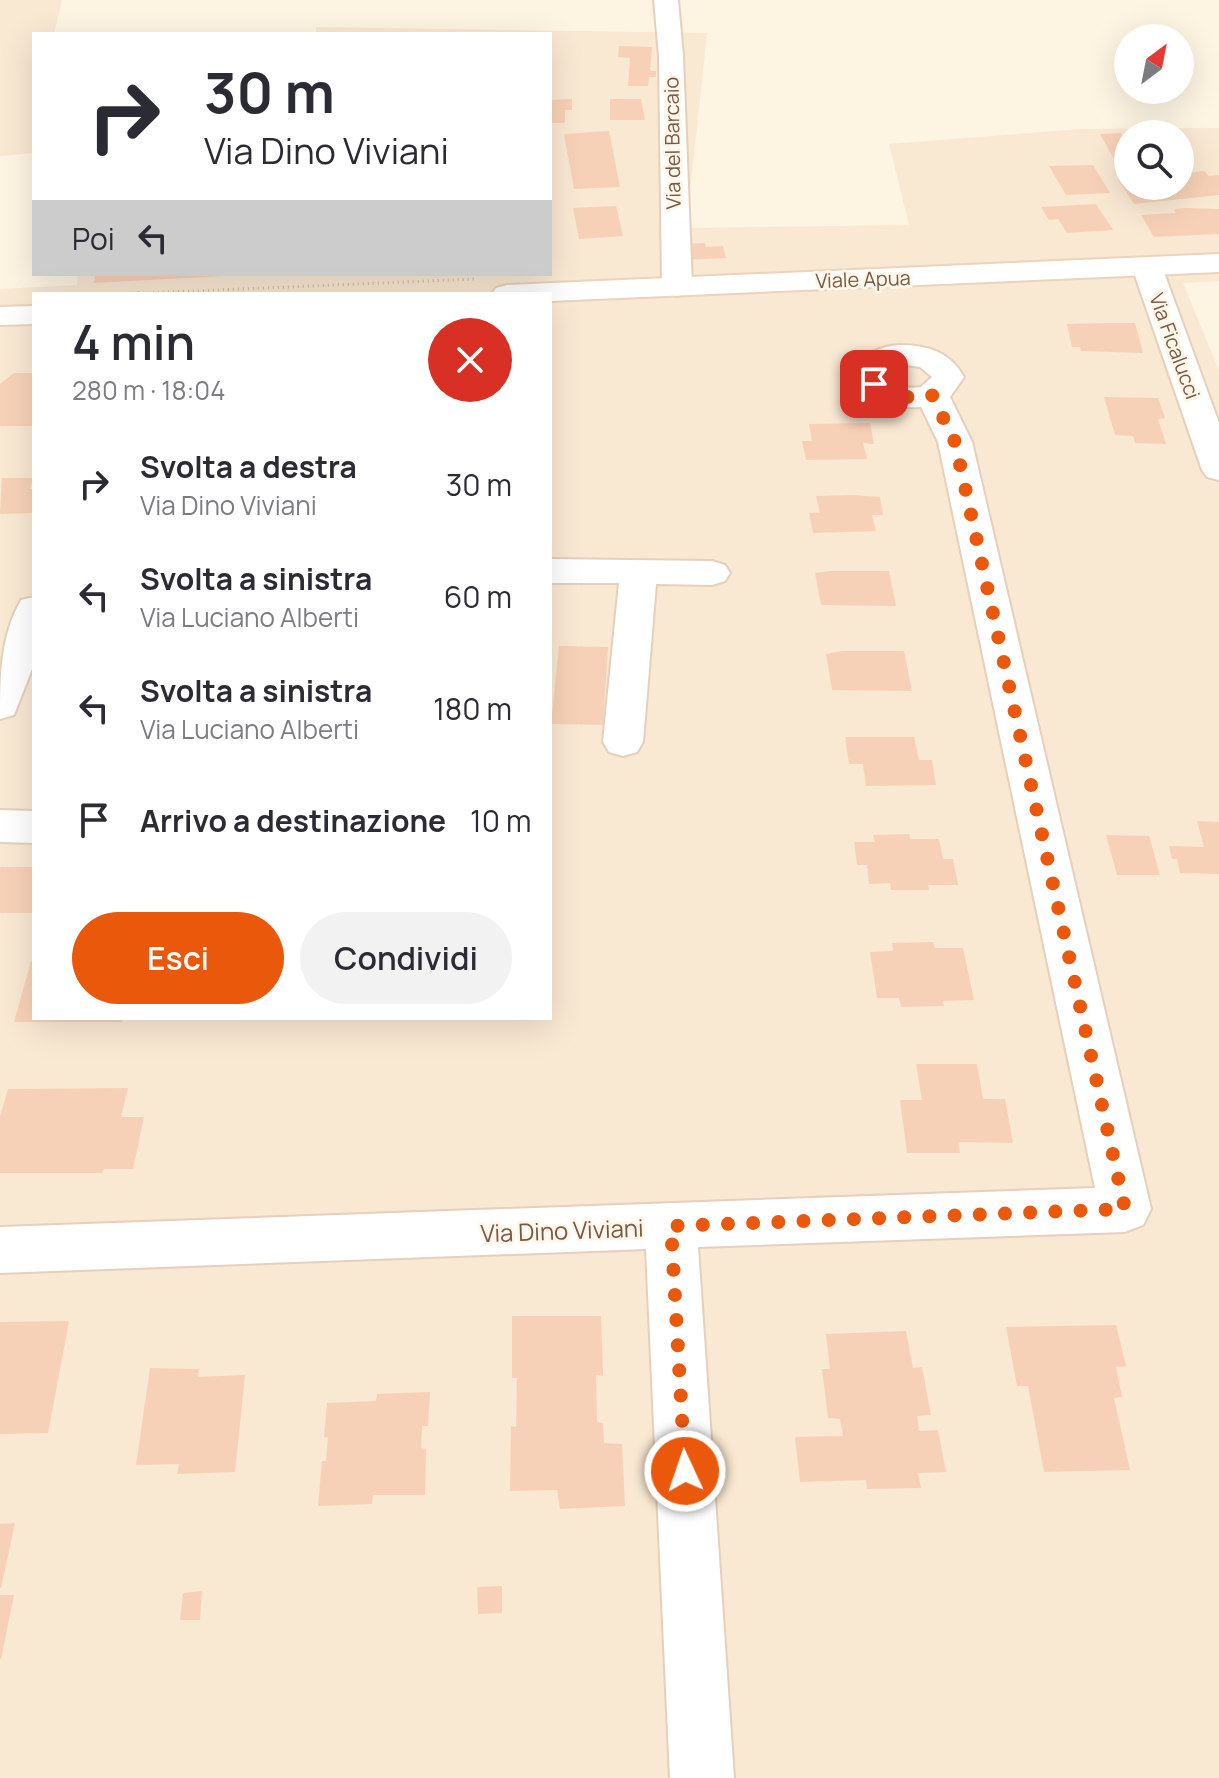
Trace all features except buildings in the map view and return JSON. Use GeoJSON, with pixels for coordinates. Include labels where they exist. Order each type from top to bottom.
{"type":"FeatureCollection","features":[{"type":"Feature","properties":{"kind":"street","name":"Via del Barcaio"},"geometry":{"type":"LineString","coordinates":[[666,0],[671,56],[677,287]]}},
{"type":"Feature","properties":{"kind":"street","name":"Viale Apua"},"geometry":{"type":"LineString","coordinates":[[552,292],[1219,263]]}},
{"type":"Feature","properties":{"kind":"street","name":"Via Ficalucci"},"geometry":{"type":"LineString","coordinates":[[1147,267],[1219,470]]}},
{"type":"Feature","properties":{"kind":"street"},"geometry":{"type":"LineString","coordinates":[[0,316],[32,315]]}},
{"type":"Feature","properties":{"kind":"street","name":"Via Dino Viviani"},"geometry":{"type":"LineString","coordinates":[[0,1250],[1125,1209],[955,442],[932,395]]}},
{"type":"Feature","properties":{"kind":"street"},"geometry":{"type":"LineString","coordinates":[[552,571],[712,573]]}},
{"type":"Feature","properties":{"kind":"street"},"geometry":{"type":"LineString","coordinates":[[623,742],[639,572]]}},
{"type":"Feature","properties":{"kind":"street"},"geometry":{"type":"LineString","coordinates":[[0,705],[32,615]]}},
{"type":"Feature","properties":{"kind":"street"},"geometry":{"type":"LineString","coordinates":[[0,826],[32,827]]}},
{"type":"Feature","properties":{"kind":"street"},"geometry":{"type":"LineString","coordinates":[[671,1226],[702,1778]]}},
{"type":"Feature","properties":{"kind":"shaded area"},"geometry":{"type":"Polygon","coordinates":[[[0,0],[62,0],[54,32],[32,32],[32,153],[0,156],[0,0]]]}},
{"type":"Feature","properties":{"kind":"shaded area"},"geometry":{"type":"Polygon","coordinates":[[[316,27],[707,33],[686,228],[909,225],[889,144],[1081,129],[1114,129],[1114,200],[1194,200],[1194,128],[1219,128],[1219,281],[1183,283],[1219,371],[1219,1778],[0,1778],[0,289],[77,285],[78,276],[552,276],[552,32],[316,32],[316,27]]]}},
{"type":"Feature","properties":{"kind":"route"},"geometry":{"type":"LineString","coordinates":[[685,1471],[671,1226],[1125,1209],[955,442],[932,395],[907,398],[874,384]]}}]}
